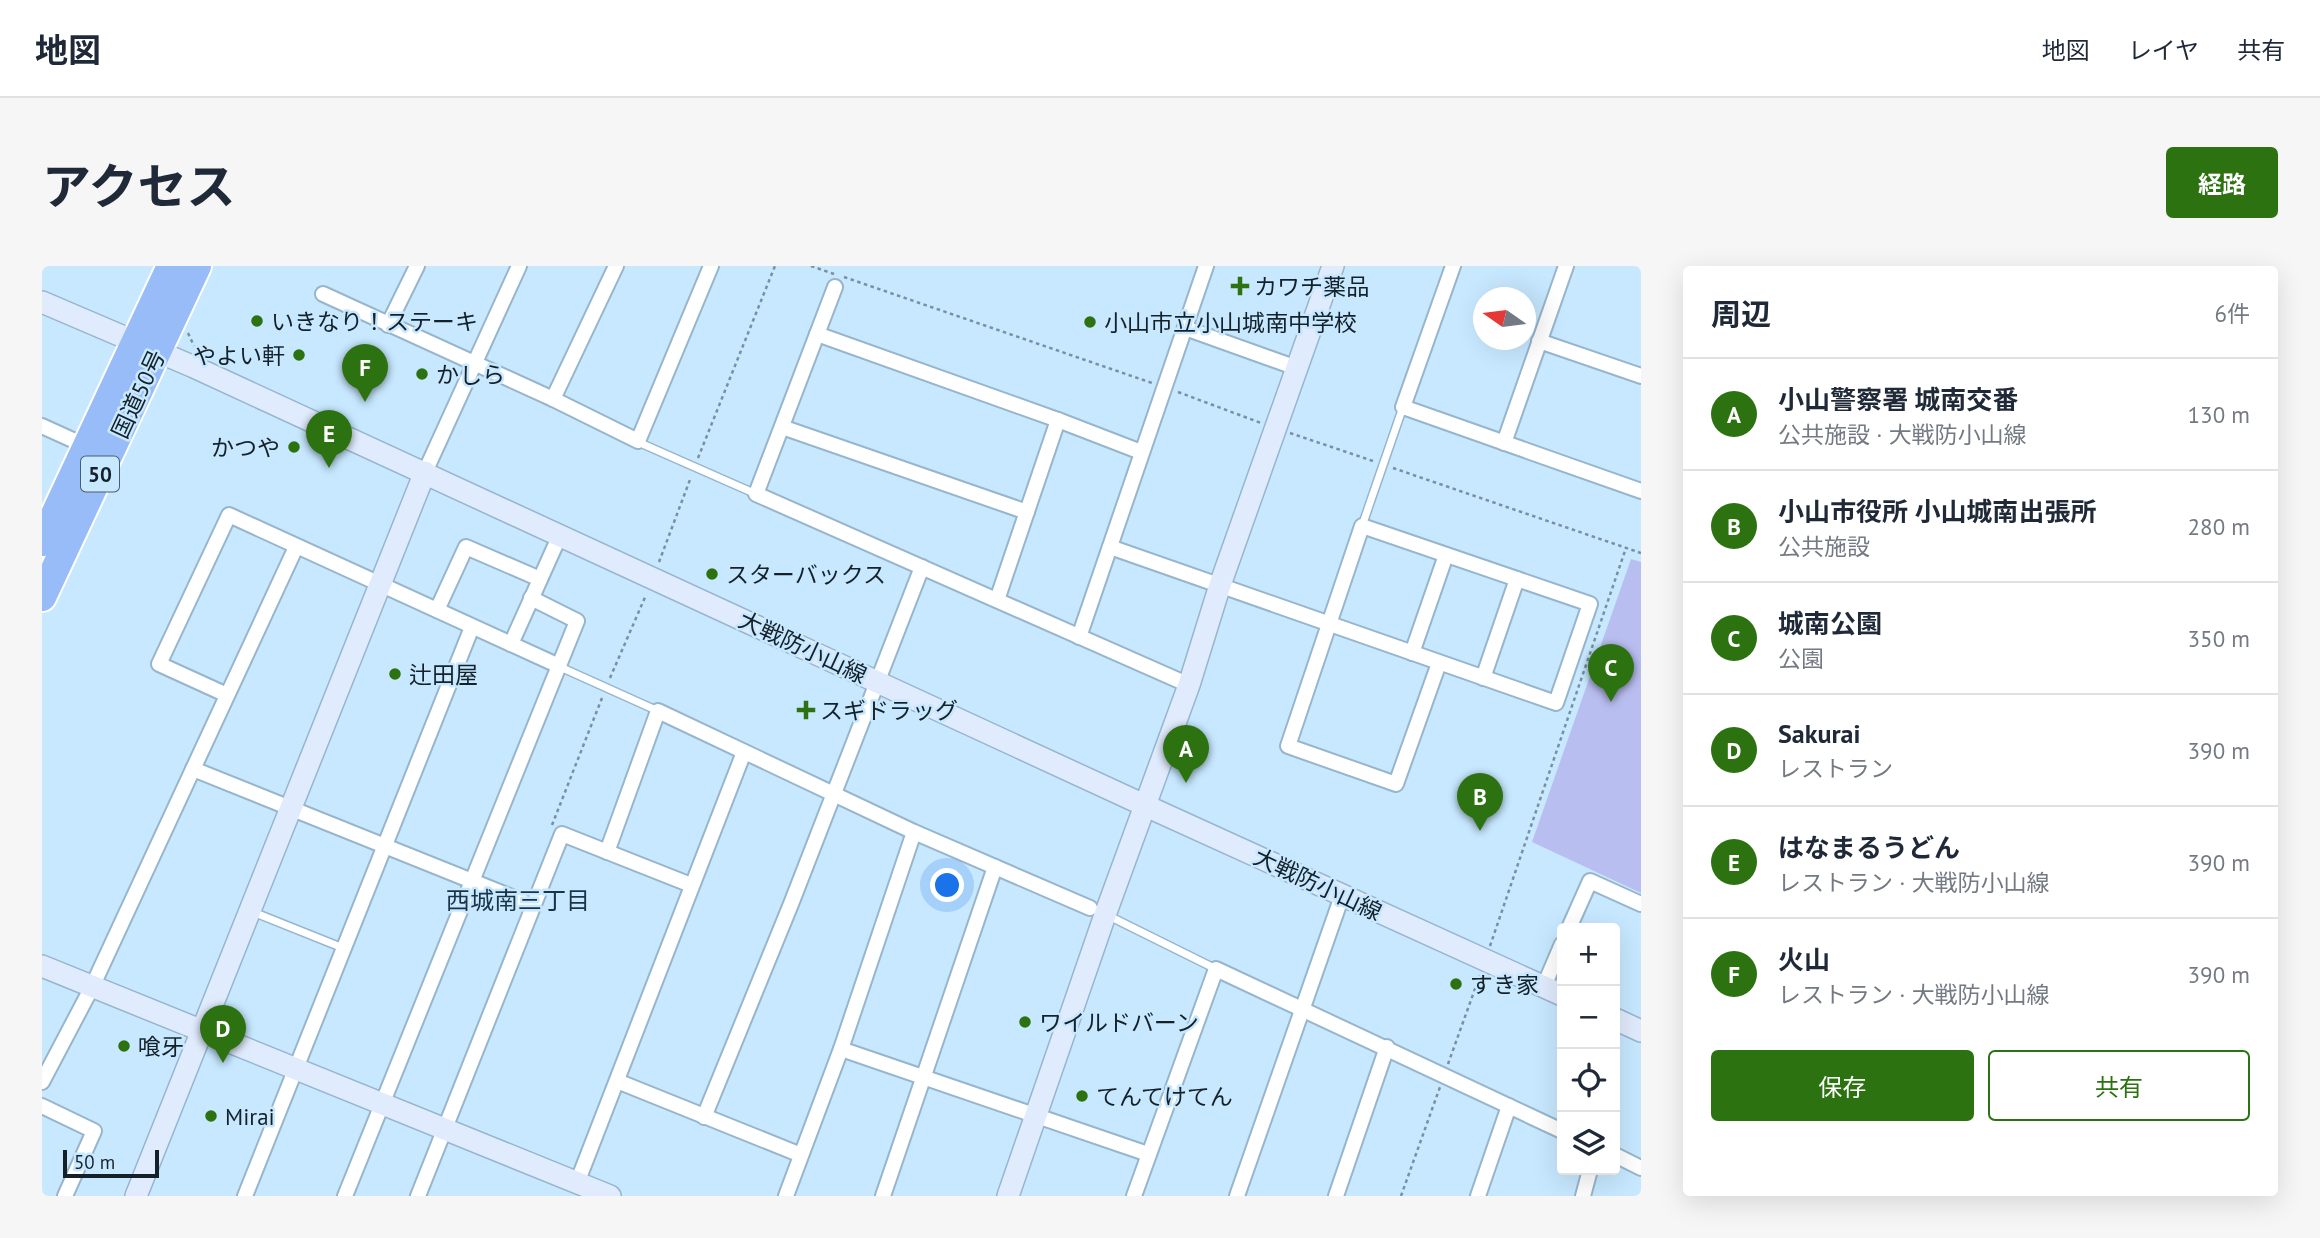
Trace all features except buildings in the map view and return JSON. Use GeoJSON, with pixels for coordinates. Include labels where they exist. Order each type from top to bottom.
{"type":"FeatureCollection","features":[{"type":"Feature","properties":{"kind":"highway","name":"国道50号"},"geometry":{"type":"LineString","coordinates":[[42,597],[148,346],[171,266]]}},
{"type":"Feature","properties":{"kind":"highway","name":"国道50号"},"geometry":{"type":"LineString","coordinates":[[42,542],[86,446],[197,266]]}},
{"type":"Feature","properties":{"kind":"street"},"geometry":{"type":"LineString","coordinates":[[388,325],[417,266]]}},
{"type":"Feature","properties":{"kind":"street"},"geometry":{"type":"LineString","coordinates":[[136,1196],[425,472],[519,266]]}},
{"type":"Feature","properties":{"kind":"street"},"geometry":{"type":"LineString","coordinates":[[553,399],[616,266]]}},
{"type":"Feature","properties":{"kind":"street"},"geometry":{"type":"LineString","coordinates":[[323,294],[553,399],[638,441],[711,266]]}},
{"type":"Feature","properties":{"kind":"street"},"geometry":{"type":"LineString","coordinates":[[1079,637],[1206,266]]}},
{"type":"Feature","properties":{"kind":"street"},"geometry":{"type":"LineString","coordinates":[[1008,1196],[1036,1116],[1098,911],[1144,805],[1189,685],[1220,585],[1333,266]]}},
{"type":"Feature","properties":{"kind":"street"},"geometry":{"type":"LineString","coordinates":[[1453,266],[1403,408],[1641,491]]}},
{"type":"Feature","properties":{"kind":"street"},"geometry":{"type":"LineString","coordinates":[[1504,443],[1566,266]]}},
{"type":"Feature","properties":{"kind":"street"},"geometry":{"type":"LineString","coordinates":[[835,287],[756,494],[1189,685]]}},
{"type":"Feature","properties":{"kind":"street","name":"大戦防小山線"},"geometry":{"type":"LineString","coordinates":[[42,302],[148,346],[425,472],[1553,991]]}},
{"type":"Feature","properties":{"kind":"street"},"geometry":{"type":"LineString","coordinates":[[1185,328],[1297,368]]}},
{"type":"Feature","properties":{"kind":"street"},"geometry":{"type":"LineString","coordinates":[[817,334],[1141,452]]}},
{"type":"Feature","properties":{"kind":"street"},"geometry":{"type":"LineString","coordinates":[[1539,341],[1640,374]]}},
{"type":"Feature","properties":{"kind":"street"},"geometry":{"type":"LineString","coordinates":[[996,600],[1058,420]]}},
{"type":"Feature","properties":{"kind":"street"},"geometry":{"type":"LineString","coordinates":[[42,426],[86,446]]}},
{"type":"Feature","properties":{"kind":"street"},"geometry":{"type":"LineString","coordinates":[[782,427],[1027,512]]}},
{"type":"Feature","properties":{"kind":"street"},"geometry":{"type":"LineString","coordinates":[[228,695],[159,664],[229,515],[557,665]]}},
{"type":"Feature","properties":{"kind":"street"},"geometry":{"type":"LineString","coordinates":[[1110,547],[1331,623],[1556,703],[1590,604],[1362,526],[1331,623],[1288,746],[1396,784],[1438,663]]}},
{"type":"Feature","properties":{"kind":"street"},"geometry":{"type":"LineString","coordinates":[[511,644],[560,535]]}},
{"type":"Feature","properties":{"kind":"street"},"geometry":{"type":"LineString","coordinates":[[42,1082],[92,987],[296,547]]}},
{"type":"Feature","properties":{"kind":"street"},"geometry":{"type":"LineString","coordinates":[[437,610],[466,547],[540,579]]}},
{"type":"Feature","properties":{"kind":"street"},"geometry":{"type":"LineString","coordinates":[[1412,653],[1446,555]]}},
{"type":"Feature","properties":{"kind":"street"},"geometry":{"type":"LineString","coordinates":[[704,1117],[879,682],[922,568]]}},
{"type":"Feature","properties":{"kind":"street"},"geometry":{"type":"LineString","coordinates":[[1483,678],[1517,579]]}},
{"type":"Feature","properties":{"kind":"street"},"geometry":{"type":"LineString","coordinates":[[345,1196],[577,621],[531,598]]}},
{"type":"Feature","properties":{"kind":"street"},"geometry":{"type":"LineString","coordinates":[[245,1196],[472,627]]}},
{"type":"Feature","properties":{"kind":"street"},"geometry":{"type":"LineString","coordinates":[[607,852],[658,711],[914,832],[1098,911]]}},
{"type":"Feature","properties":{"kind":"street"},"geometry":{"type":"LineString","coordinates":[[577,1182],[744,752]]}},
{"type":"Feature","properties":{"kind":"street"},"geometry":{"type":"LineString","coordinates":[[193,769],[522,901]]}},
{"type":"Feature","properties":{"kind":"street"},"geometry":{"type":"LineString","coordinates":[[786,1196],[841,1049],[914,832]]}},
{"type":"Feature","properties":{"kind":"street"},"geometry":{"type":"LineString","coordinates":[[418,1196],[562,834],[691,885]]}},
{"type":"Feature","properties":{"kind":"street"},"geometry":{"type":"LineString","coordinates":[[883,1196],[995,867]]}},
{"type":"Feature","properties":{"kind":"street"},"geometry":{"type":"LineString","coordinates":[[1571,923],[1590,881],[1641,904]]}},
{"type":"Feature","properties":{"kind":"street"},"geometry":{"type":"LineString","coordinates":[[1237,1196],[1342,896]]}},
{"type":"Feature","properties":{"kind":"street"},"geometry":{"type":"LineString","coordinates":[[42,966],[610,1196]]}},
{"type":"Feature","properties":{"kind":"street"},"geometry":{"type":"LineString","coordinates":[[1134,1196],[1216,969],[1557,1128]]}},
{"type":"Feature","properties":{"kind":"street"},"geometry":{"type":"LineString","coordinates":[[1553,991],[1557,970]]}},
{"type":"Feature","properties":{"kind":"street"},"geometry":{"type":"LineString","coordinates":[[1620,1021],[1641,1031]]}},
{"type":"Feature","properties":{"kind":"street"},"geometry":{"type":"LineString","coordinates":[[1336,1196],[1387,1048]]}},
{"type":"Feature","properties":{"kind":"street"},"geometry":{"type":"LineString","coordinates":[[841,1049],[1148,1154]]}},
{"type":"Feature","properties":{"kind":"street"},"geometry":{"type":"LineString","coordinates":[[617,1081],[801,1155]]}},
{"type":"Feature","properties":{"kind":"street"},"geometry":{"type":"LineString","coordinates":[[42,1106],[94,1131],[65,1196]]}},
{"type":"Feature","properties":{"kind":"street"},"geometry":{"type":"LineString","coordinates":[[1478,1196],[1508,1106]]}},
{"type":"Feature","properties":{"kind":"street"},"geometry":{"type":"LineString","coordinates":[[1620,1157],[1641,1167]]}},
{"type":"Feature","properties":{"kind":"street"},"geometry":{"type":"LineString","coordinates":[[1583,1196],[1589,1175]]}},
{"type":"Feature","properties":{"kind":"lane"},"geometry":{"type":"LineString","coordinates":[[1362,526],[1403,408]]}},
{"type":"Feature","properties":{"kind":"lane"},"geometry":{"type":"LineString","coordinates":[[638,441],[756,494]]}},
{"type":"Feature","properties":{"kind":"lane"},"geometry":{"type":"LineString","coordinates":[[557,665],[658,711]]}},
{"type":"Feature","properties":{"kind":"lane"},"geometry":{"type":"LineString","coordinates":[[249,911],[343,948]]}},
{"type":"Feature","properties":{"kind":"lane"},"geometry":{"type":"LineString","coordinates":[[1098,911],[1216,969]]}},
{"type":"Feature","properties":{"kind":"path"},"geometry":{"type":"LineString","coordinates":[[552,825],[606,687],[653,578],[694,467],[775,266]]}},
{"type":"Feature","properties":{"kind":"path"},"geometry":{"type":"LineString","coordinates":[[811,266],[1641,554]]}},
{"type":"Feature","properties":{"kind":"path"},"geometry":{"type":"LineString","coordinates":[[188,325],[194,346]]}},
{"type":"Feature","properties":{"kind":"path"},"geometry":{"type":"LineString","coordinates":[[1401,1196],[1485,961],[1626,548]]}},
{"type":"Feature","properties":{"kind":"shaded area"},"geometry":{"type":"Polygon","coordinates":[[[1631,559],[1641,562],[1641,893],[1532,842],[1631,559]]]}},
{"type":"Feature","properties":{"kind":"place","name":"カワチ薬品"},"geometry":{"type":"Point","coordinates":[1240,286]}},
{"type":"Feature","properties":{"kind":"place","name":"いきなり！ステーキ"},"geometry":{"type":"Point","coordinates":[257,321]}},
{"type":"Feature","properties":{"kind":"place","name":"小山市立小山城南中学校"},"geometry":{"type":"Point","coordinates":[1090,322]}},
{"type":"Feature","properties":{"kind":"place","name":"やよい軒"},"geometry":{"type":"Point","coordinates":[299,355]}},
{"type":"Feature","properties":{"kind":"place","name":"かしら"},"geometry":{"type":"Point","coordinates":[422,374]}},
{"type":"Feature","properties":{"kind":"place","name":"火山"},"geometry":{"type":"Point","coordinates":[365,402]}},
{"type":"Feature","properties":{"kind":"place","name":"かつや"},"geometry":{"type":"Point","coordinates":[294,447]}},
{"type":"Feature","properties":{"kind":"place","name":"はなまるうどん"},"geometry":{"type":"Point","coordinates":[329,468]}},
{"type":"Feature","properties":{"kind":"place","name":"スターバックス"},"geometry":{"type":"Point","coordinates":[712,574]}},
{"type":"Feature","properties":{"kind":"place","name":"辻田屋"},"geometry":{"type":"Point","coordinates":[395,674]}},
{"type":"Feature","properties":{"kind":"place","name":"城南公園"},"geometry":{"type":"Point","coordinates":[1611,702]}},
{"type":"Feature","properties":{"kind":"place","name":"スギドラッグ"},"geometry":{"type":"Point","coordinates":[806,710]}},
{"type":"Feature","properties":{"kind":"place","name":"小山警察署 城南交番"},"geometry":{"type":"Point","coordinates":[1186,783]}},
{"type":"Feature","properties":{"kind":"place","name":"小山市役所 小山城南出張所"},"geometry":{"type":"Point","coordinates":[1480,831]}},
{"type":"Feature","properties":{"kind":"place","name":"すき家"},"geometry":{"type":"Point","coordinates":[1456,984]}},
{"type":"Feature","properties":{"kind":"place","name":"ワイルドバーン"},"geometry":{"type":"Point","coordinates":[1025,1022]}},
{"type":"Feature","properties":{"kind":"place","name":"喰牙"},"geometry":{"type":"Point","coordinates":[124,1046]}},
{"type":"Feature","properties":{"kind":"place","name":"Sakurai"},"geometry":{"type":"Point","coordinates":[223,1063]}},
{"type":"Feature","properties":{"kind":"place","name":"てんてけてん"},"geometry":{"type":"Point","coordinates":[1082,1096]}},
{"type":"Feature","properties":{"kind":"place","name":"Mirai"},"geometry":{"type":"Point","coordinates":[211,1116]}},
{"type":"Feature","properties":{"kind":"district","name":"西城南三丁目"},"geometry":{"type":"Point","coordinates":[518,900]}}]}
